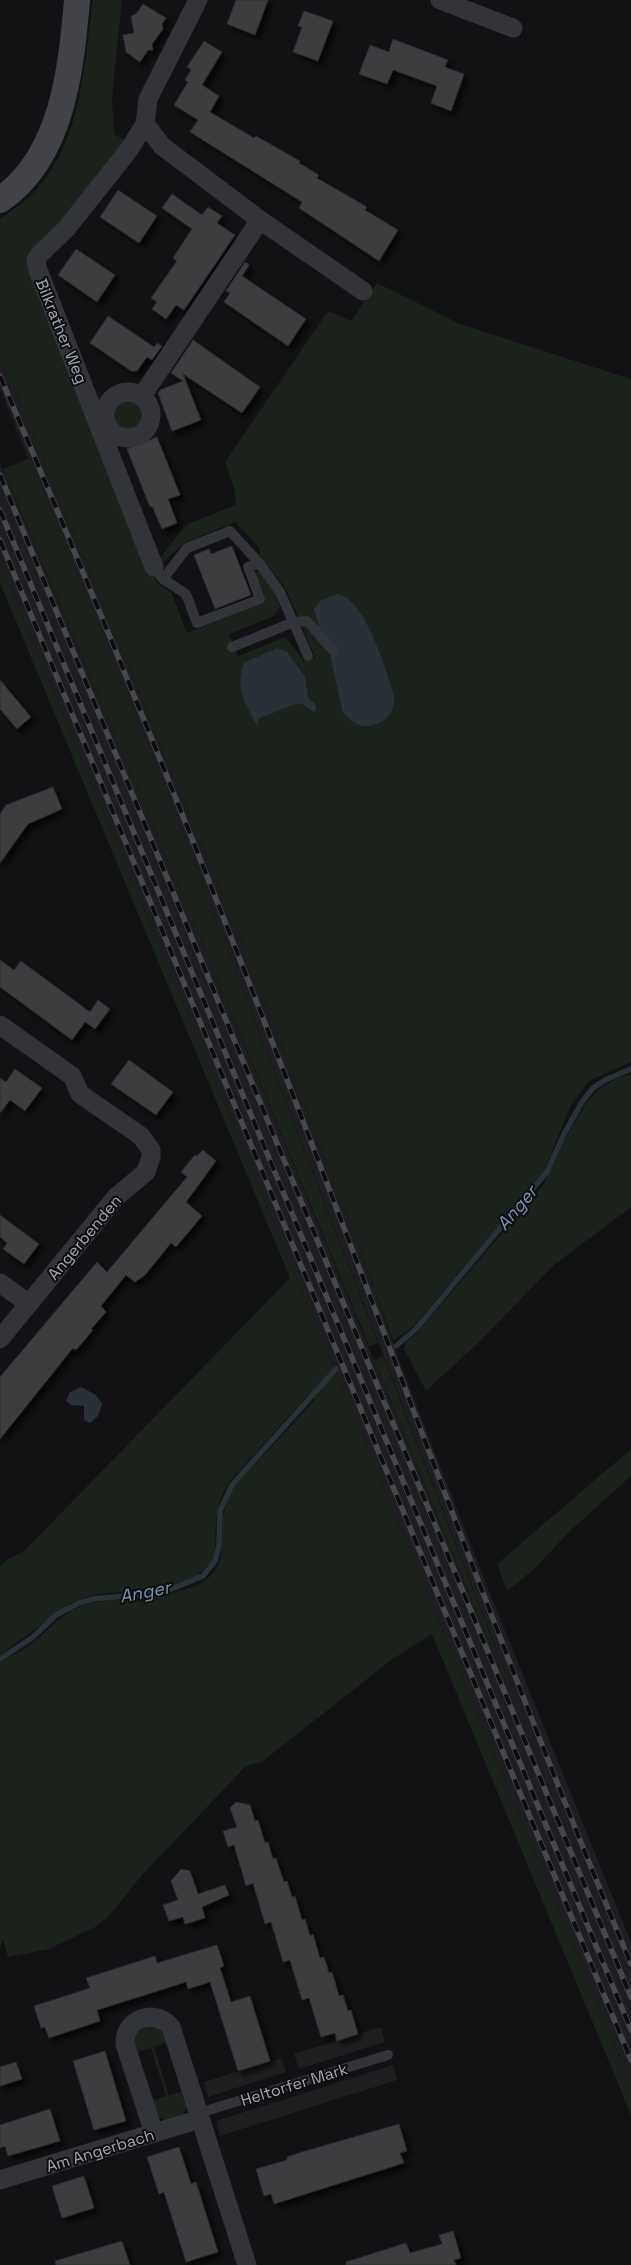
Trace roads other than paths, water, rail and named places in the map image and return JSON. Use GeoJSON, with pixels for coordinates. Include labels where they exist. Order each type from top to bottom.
{"type":"FeatureCollection","features":[{"type":"Feature","properties":{"kind":"main road"},"geometry":{"type":"LineString","coordinates":[[0,200],[32,168],[51,134],[67,80],[77,0]]}},
{"type":"Feature","properties":{"kind":"street","name":"Bilkrather Weg"},"geometry":{"type":"LineString","coordinates":[[159,573],[102,423],[38,270],[36,260],[66,229],[128,150],[145,124],[148,99],[198,0]]}},
{"type":"Feature","properties":{"kind":"street"},"geometry":{"type":"LineString","coordinates":[[440,0],[513,28]]}},
{"type":"Feature","properties":{"kind":"street"},"geometry":{"type":"LineString","coordinates":[[145,124],[162,146],[260,220],[363,291]]}},
{"type":"Feature","properties":{"kind":"street"},"geometry":{"type":"LineString","coordinates":[[102,423],[106,408],[114,396],[128,391],[142,396],[260,220]]}},
{"type":"Feature","properties":{"kind":"street","name":"Bilkrather Weg"},"geometry":{"type":"LineString","coordinates":[[102,423],[114,434],[121,437],[135,437],[142,434],[150,422],[151,415],[150,408],[142,396]]}},
{"type":"Feature","properties":{"kind":"street","name":"Angerbenden"},"geometry":{"type":"LineString","coordinates":[[0,1025],[72,1076],[80,1094],[140,1136],[150,1150],[146,1172],[116,1197],[0,1339]]}},
{"type":"Feature","properties":{"kind":"street"},"geometry":{"type":"LineString","coordinates":[[0,1283],[29,1304]]}},
{"type":"Feature","properties":{"kind":"street"},"geometry":{"type":"LineString","coordinates":[[154,2133],[125,2044],[128,2030],[140,2019],[151,2016],[165,2020],[171,2027],[247,2265]]}},
{"type":"Feature","properties":{"kind":"street","name":"Am Angerbach"},"geometry":{"type":"LineString","coordinates":[[0,2180],[154,2133],[199,2116]]}},
{"type":"Feature","properties":{"kind":"lane"},"geometry":{"type":"LineString","coordinates":[[259,562],[248,567],[260,599],[197,623],[186,594],[159,573],[187,548],[230,531],[259,562],[280,592],[308,656]]}},
{"type":"Feature","properties":{"kind":"lane"},"geometry":{"type":"LineString","coordinates":[[232,647],[294,622],[307,621],[334,651]]}},
{"type":"Feature","properties":{"kind":"lane","name":"Heltorfer Mark"},"geometry":{"type":"LineString","coordinates":[[199,2116],[388,2055]]}},
{"type":"Feature","properties":{"kind":"waterway","name":"Anger"},"geometry":{"type":"LineString","coordinates":[[396,1346],[416,1329],[547,1172],[564,1134],[582,1102],[593,1088],[605,1080],[631,1069]]}},
{"type":"Feature","properties":{"kind":"waterway","name":"Anger"},"geometry":{"type":"LineString","coordinates":[[0,1659],[33,1637],[56,1615],[79,1603],[93,1599],[164,1592],[203,1576],[215,1561],[219,1546],[220,1511],[232,1485],[336,1369]]}},
{"type":"Feature","properties":{"kind":"railway"},"geometry":{"type":"LineString","coordinates":[[0,376],[140,709],[207,876],[318,1159],[538,1735],[631,1964]]}},
{"type":"Feature","properties":{"kind":"railway"},"geometry":{"type":"LineString","coordinates":[[0,475],[631,1997]]}},
{"type":"Feature","properties":{"kind":"railway"},"geometry":{"type":"LineString","coordinates":[[0,510],[631,2030]]}},
{"type":"Feature","properties":{"kind":"railway"},"geometry":{"type":"LineString","coordinates":[[0,540],[631,2060]]}}]}
